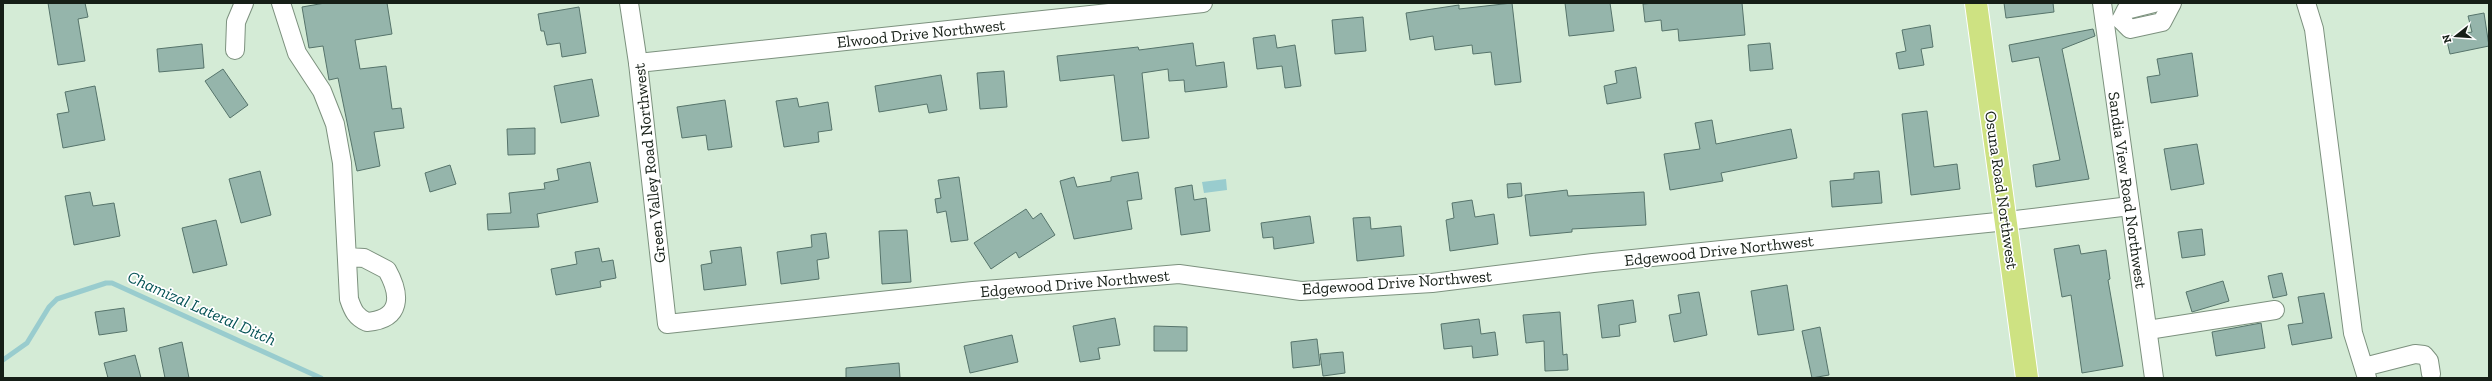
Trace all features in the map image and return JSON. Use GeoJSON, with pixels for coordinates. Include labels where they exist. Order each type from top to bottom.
{"type":"FeatureCollection","features":[{"type":"Feature","properties":{"kind":"main road","name":"Osuna Road Northwest"},"geometry":{"type":"LineString","coordinates":[[1976,3],[2007,221],[2027,378]]}},
{"type":"Feature","properties":{"kind":"street"},"geometry":{"type":"LineString","coordinates":[[235,50],[236,22],[244,3]]}},
{"type":"Feature","properties":{"kind":"street"},"geometry":{"type":"LineString","coordinates":[[281,3],[297,53],[322,90],[335,124],[342,163],[347,257]]}},
{"type":"Feature","properties":{"kind":"street","name":"Green Valley Road Northwest"},"geometry":{"type":"LineString","coordinates":[[629,3],[638,63],[667,324]]}},
{"type":"Feature","properties":{"kind":"street","name":"Elwood Drive Northwest"},"geometry":{"type":"LineString","coordinates":[[638,63],[1203,3]]}},
{"type":"Feature","properties":{"kind":"street","name":"Sandia View Road Northwest"},"geometry":{"type":"LineString","coordinates":[[2102,3],[2113,22],[2130,206],[2154,378]]}},
{"type":"Feature","properties":{"kind":"street"},"geometry":{"type":"LineString","coordinates":[[2306,3],[2314,29],[2353,333],[2366,373],[2415,354],[2424,355],[2429,361],[2432,374]]}},
{"type":"Feature","properties":{"kind":"street"},"geometry":{"type":"LineString","coordinates":[[2160,4],[2162,22],[2130,29],[2113,22],[2126,10],[2160,4]]}},
{"type":"Feature","properties":{"kind":"street"},"geometry":{"type":"LineString","coordinates":[[2148,25],[2160,4]]}},
{"type":"Feature","properties":{"kind":"street","name":"Edgewood Drive Northwest"},"geometry":{"type":"LineString","coordinates":[[667,324],[973,291],[1179,274],[1301,291],[1432,283],[1593,263],[2007,221],[2130,206]]}},
{"type":"Feature","properties":{"kind":"street"},"geometry":{"type":"LineString","coordinates":[[2148,330],[2275,310]]}},
{"type":"Feature","properties":{"kind":"water"},"geometry":{"type":"Polygon","coordinates":[[[1226,179],[1227,190],[1204,193],[1202,182],[1226,179]]]}},
{"type":"Feature","properties":{"kind":"building"},"geometry":{"type":"Polygon","coordinates":[[[48,3],[85,3],[88,17],[78,19],[85,61],[58,65],[48,3]]]}},
{"type":"Feature","properties":{"kind":"building"},"geometry":{"type":"Polygon","coordinates":[[[325,3],[387,3],[392,34],[355,40],[360,69],[386,66],[392,109],[401,108],[404,128],[374,132],[380,166],[357,171],[338,78],[329,80],[323,46],[309,48],[302,7],[325,3]]]}},
{"type":"Feature","properties":{"kind":"building"},"geometry":{"type":"Polygon","coordinates":[[[1512,3],[1521,82],[1495,85],[1491,52],[1473,54],[1472,45],[1435,50],[1433,36],[1410,40],[1406,13],[1459,5],[1459,9],[1512,3]]]}},
{"type":"Feature","properties":{"kind":"building"},"geometry":{"type":"Polygon","coordinates":[[[1565,3],[1610,3],[1614,31],[1569,36],[1565,3]]]}},
{"type":"Feature","properties":{"kind":"building"},"geometry":{"type":"Polygon","coordinates":[[[1742,3],[1745,35],[1679,41],[1678,29],[1662,31],[1661,20],[1645,22],[1643,4],[1742,3]]]}},
{"type":"Feature","properties":{"kind":"building"},"geometry":{"type":"Polygon","coordinates":[[[2004,3],[2053,3],[2054,12],[2006,18],[2004,3]]]}},
{"type":"Feature","properties":{"kind":"building"},"geometry":{"type":"Polygon","coordinates":[[[579,7],[586,53],[562,57],[560,43],[547,45],[544,31],[541,31],[538,14],[579,7]]]}},
{"type":"Feature","properties":{"kind":"building"},"geometry":{"type":"Polygon","coordinates":[[[2484,13],[2489,46],[2450,54],[2446,37],[2472,32],[2468,16],[2484,13]]]}},
{"type":"Feature","properties":{"kind":"building"},"geometry":{"type":"Polygon","coordinates":[[[1363,17],[1366,51],[1335,54],[1332,20],[1363,17]]]}},
{"type":"Feature","properties":{"kind":"building"},"geometry":{"type":"Polygon","coordinates":[[[1930,25],[1933,47],[1921,49],[1924,65],[1899,69],[1896,53],[1906,51],[1902,30],[1930,25]]]}},
{"type":"Feature","properties":{"kind":"building"},"geometry":{"type":"Polygon","coordinates":[[[2093,29],[2095,36],[2062,49],[2089,179],[2036,187],[2033,165],[2060,160],[2039,57],[2012,62],[2009,45],[2093,29]]]}},
{"type":"Feature","properties":{"kind":"building"},"geometry":{"type":"Polygon","coordinates":[[[1275,35],[1277,48],[1295,45],[1301,86],[1285,88],[1282,66],[1257,69],[1253,38],[1275,35]]]}},
{"type":"Feature","properties":{"kind":"building"},"geometry":{"type":"Polygon","coordinates":[[[1193,43],[1196,66],[1224,62],[1227,87],[1185,92],[1184,80],[1169,81],[1168,69],[1142,73],[1149,138],[1122,141],[1114,75],[1060,81],[1057,56],[1138,47],[1139,50],[1193,43]]]}},
{"type":"Feature","properties":{"kind":"building"},"geometry":{"type":"Polygon","coordinates":[[[1770,43],[1773,69],[1750,71],[1748,45],[1770,43]]]}},
{"type":"Feature","properties":{"kind":"building"},"geometry":{"type":"Polygon","coordinates":[[[202,44],[204,68],[159,72],[157,49],[202,44]]]}},
{"type":"Feature","properties":{"kind":"building"},"geometry":{"type":"Polygon","coordinates":[[[2192,53],[2198,96],[2151,103],[2147,77],[2160,75],[2157,59],[2192,53]]]}},
{"type":"Feature","properties":{"kind":"building"},"geometry":{"type":"Polygon","coordinates":[[[1636,67],[1641,98],[1607,104],[1604,86],[1617,83],[1615,71],[1636,67]]]}},
{"type":"Feature","properties":{"kind":"building"},"geometry":{"type":"Polygon","coordinates":[[[223,69],[248,105],[230,118],[205,81],[223,69]]]}},
{"type":"Feature","properties":{"kind":"building"},"geometry":{"type":"Polygon","coordinates":[[[1004,71],[1007,107],[980,109],[977,73],[1004,71]]]}},
{"type":"Feature","properties":{"kind":"building"},"geometry":{"type":"Polygon","coordinates":[[[941,75],[947,110],[929,113],[927,104],[879,112],[875,86],[941,75]]]}},
{"type":"Feature","properties":{"kind":"building"},"geometry":{"type":"Polygon","coordinates":[[[592,79],[599,116],[561,123],[554,86],[592,79]]]}},
{"type":"Feature","properties":{"kind":"building"},"geometry":{"type":"Polygon","coordinates":[[[95,86],[105,140],[63,148],[57,114],[69,112],[65,92],[95,86]]]}},
{"type":"Feature","properties":{"kind":"building"},"geometry":{"type":"Polygon","coordinates":[[[797,98],[799,107],[828,102],[832,130],[818,132],[819,142],[784,147],[776,101],[797,98]]]}},
{"type":"Feature","properties":{"kind":"building"},"geometry":{"type":"Polygon","coordinates":[[[725,100],[732,147],[708,150],[706,135],[682,138],[677,107],[725,100]]]}},
{"type":"Feature","properties":{"kind":"building"},"geometry":{"type":"Polygon","coordinates":[[[1927,111],[1934,167],[1957,164],[1960,189],[1911,195],[1902,114],[1927,111]]]}},
{"type":"Feature","properties":{"kind":"building"},"geometry":{"type":"Polygon","coordinates":[[[1712,120],[1716,144],[1791,129],[1797,158],[1721,173],[1723,181],[1670,190],[1664,154],[1700,149],[1695,123],[1712,120]]]}},
{"type":"Feature","properties":{"kind":"building"},"geometry":{"type":"Polygon","coordinates":[[[535,128],[535,154],[508,155],[507,129],[535,128]]]}},
{"type":"Feature","properties":{"kind":"building"},"geometry":{"type":"Polygon","coordinates":[[[2197,144],[2204,184],[2171,190],[2164,149],[2197,144]]]}},
{"type":"Feature","properties":{"kind":"building"},"geometry":{"type":"Polygon","coordinates":[[[590,162],[598,202],[537,214],[539,227],[488,230],[487,214],[511,213],[509,193],[545,189],[544,183],[559,180],[557,169],[590,162]]]}},
{"type":"Feature","properties":{"kind":"building"},"geometry":{"type":"Polygon","coordinates":[[[450,165],[456,184],[430,192],[425,173],[450,165]]]}},
{"type":"Feature","properties":{"kind":"building"},"geometry":{"type":"Polygon","coordinates":[[[260,171],[271,215],[241,223],[229,179],[260,171]]]}},
{"type":"Feature","properties":{"kind":"building"},"geometry":{"type":"Polygon","coordinates":[[[1879,171],[1882,203],[1832,207],[1830,181],[1854,179],[1854,173],[1879,171]]]}},
{"type":"Feature","properties":{"kind":"building"},"geometry":{"type":"Polygon","coordinates":[[[1138,172],[1142,199],[1127,201],[1132,229],[1074,239],[1060,181],[1074,177],[1077,187],[1111,181],[1111,177],[1138,172]]]}},
{"type":"Feature","properties":{"kind":"building"},"geometry":{"type":"Polygon","coordinates":[[[959,177],[968,240],[951,242],[946,211],[937,213],[935,199],[941,198],[938,180],[959,177]]]}},
{"type":"Feature","properties":{"kind":"building"},"geometry":{"type":"Polygon","coordinates":[[[1521,183],[1522,196],[1508,198],[1507,184],[1521,183]]]}},
{"type":"Feature","properties":{"kind":"building"},"geometry":{"type":"Polygon","coordinates":[[[1192,185],[1194,200],[1206,198],[1210,231],[1181,235],[1175,188],[1192,185]]]}},
{"type":"Feature","properties":{"kind":"building"},"geometry":{"type":"Polygon","coordinates":[[[1567,190],[1568,196],[1644,192],[1646,225],[1572,229],[1572,232],[1530,236],[1525,195],[1567,190]]]}},
{"type":"Feature","properties":{"kind":"building"},"geometry":{"type":"Polygon","coordinates":[[[90,192],[93,206],[114,203],[120,236],[74,245],[65,196],[90,192]]]}},
{"type":"Feature","properties":{"kind":"building"},"geometry":{"type":"Polygon","coordinates":[[[1472,200],[1475,217],[1494,214],[1498,244],[1450,251],[1446,220],[1454,218],[1452,203],[1472,200]]]}},
{"type":"Feature","properties":{"kind":"building"},"geometry":{"type":"Polygon","coordinates":[[[1026,209],[1033,219],[1041,213],[1055,235],[1019,258],[1016,252],[991,269],[974,243],[1026,209]]]}},
{"type":"Feature","properties":{"kind":"building"},"geometry":{"type":"Polygon","coordinates":[[[1310,216],[1314,243],[1274,249],[1273,237],[1263,238],[1261,223],[1310,216]]]}},
{"type":"Feature","properties":{"kind":"building"},"geometry":{"type":"Polygon","coordinates":[[[1370,217],[1371,229],[1401,226],[1404,256],[1357,261],[1353,218],[1370,217]]]}},
{"type":"Feature","properties":{"kind":"building"},"geometry":{"type":"Polygon","coordinates":[[[216,220],[227,265],[193,273],[182,228],[216,220]]]}},
{"type":"Feature","properties":{"kind":"building"},"geometry":{"type":"Polygon","coordinates":[[[2202,229],[2205,255],[2182,258],[2178,232],[2202,229]]]}},
{"type":"Feature","properties":{"kind":"building"},"geometry":{"type":"Polygon","coordinates":[[[907,230],[911,282],[882,284],[879,231],[907,230]]]}},
{"type":"Feature","properties":{"kind":"building"},"geometry":{"type":"Polygon","coordinates":[[[826,233],[829,258],[817,260],[819,279],[781,284],[777,252],[812,247],[811,235],[826,233]]]}},
{"type":"Feature","properties":{"kind":"building"},"geometry":{"type":"Polygon","coordinates":[[[2079,245],[2081,254],[2106,250],[2110,279],[2108,280],[2123,366],[2082,373],[2071,295],[2062,297],[2054,249],[2079,245]]]}},
{"type":"Feature","properties":{"kind":"building"},"geometry":{"type":"Polygon","coordinates":[[[741,247],[746,285],[704,290],[701,265],[712,263],[710,251],[741,247]]]}},
{"type":"Feature","properties":{"kind":"building"},"geometry":{"type":"Polygon","coordinates":[[[599,248],[602,262],[613,260],[616,278],[600,281],[601,287],[556,295],[551,269],[577,264],[575,252],[599,248]]]}},
{"type":"Feature","properties":{"kind":"building"},"geometry":{"type":"Polygon","coordinates":[[[2282,273],[2287,295],[2273,298],[2268,276],[2282,273]]]}},
{"type":"Feature","properties":{"kind":"building"},"geometry":{"type":"Polygon","coordinates":[[[2223,281],[2229,301],[2192,312],[2186,292],[2223,281]]]}},
{"type":"Feature","properties":{"kind":"building"},"geometry":{"type":"Polygon","coordinates":[[[1787,285],[1794,330],[1758,335],[1751,291],[1787,285]]]}},
{"type":"Feature","properties":{"kind":"building"},"geometry":{"type":"Polygon","coordinates":[[[1699,292],[1707,335],[1674,342],[1669,315],[1681,313],[1678,295],[1699,292]]]}},
{"type":"Feature","properties":{"kind":"building"},"geometry":{"type":"Polygon","coordinates":[[[2324,293],[2332,338],[2292,345],[2288,325],[2303,323],[2298,297],[2324,293]]]}},
{"type":"Feature","properties":{"kind":"building"},"geometry":{"type":"Polygon","coordinates":[[[1633,300],[1636,322],[1619,325],[1620,336],[1602,338],[1598,305],[1633,300]]]}},
{"type":"Feature","properties":{"kind":"building"},"geometry":{"type":"Polygon","coordinates":[[[124,308],[127,331],[99,335],[95,312],[124,308]]]}},
{"type":"Feature","properties":{"kind":"building"},"geometry":{"type":"Polygon","coordinates":[[[1560,312],[1563,355],[1567,354],[1568,370],[1545,371],[1544,341],[1526,343],[1523,315],[1560,312]]]}},
{"type":"Feature","properties":{"kind":"building"},"geometry":{"type":"Polygon","coordinates":[[[1115,318],[1120,345],[1098,348],[1100,359],[1080,362],[1073,326],[1115,318]]]}},
{"type":"Feature","properties":{"kind":"building"},"geometry":{"type":"Polygon","coordinates":[[[1479,319],[1481,334],[1495,332],[1498,355],[1473,358],[1472,346],[1444,349],[1441,324],[1479,319]]]}},
{"type":"Feature","properties":{"kind":"building"},"geometry":{"type":"Polygon","coordinates":[[[2261,323],[2265,348],[2216,356],[2212,332],[2261,323]]]}},
{"type":"Feature","properties":{"kind":"building"},"geometry":{"type":"Polygon","coordinates":[[[1154,326],[1187,327],[1187,351],[1154,351],[1154,326]]]}},
{"type":"Feature","properties":{"kind":"building"},"geometry":{"type":"Polygon","coordinates":[[[1820,327],[1829,375],[1812,378],[1802,331],[1820,327]]]}},
{"type":"Feature","properties":{"kind":"building"},"geometry":{"type":"Polygon","coordinates":[[[1012,335],[1018,362],[970,373],[964,346],[1012,335]]]}},
{"type":"Feature","properties":{"kind":"building"},"geometry":{"type":"Polygon","coordinates":[[[1317,339],[1320,365],[1293,368],[1291,342],[1317,339]]]}},
{"type":"Feature","properties":{"kind":"building"},"geometry":{"type":"Polygon","coordinates":[[[182,342],[189,378],[165,378],[159,348],[182,342]]]}},
{"type":"Feature","properties":{"kind":"building"},"geometry":{"type":"Polygon","coordinates":[[[1343,352],[1345,373],[1323,376],[1320,354],[1343,352]]]}},
{"type":"Feature","properties":{"kind":"building"},"geometry":{"type":"Polygon","coordinates":[[[135,355],[141,378],[108,378],[104,363],[135,355]]]}},
{"type":"Feature","properties":{"kind":"building"},"geometry":{"type":"Polygon","coordinates":[[[899,363],[900,378],[846,378],[846,368],[899,363]]]}},
{"type":"Feature","properties":{"kind":"waterway","name":"Chamizal Lateral Ditch"},"geometry":{"type":"LineString","coordinates":[[3,360],[27,343],[49,307],[57,299],[106,283],[112,283],[321,378]]}}]}
